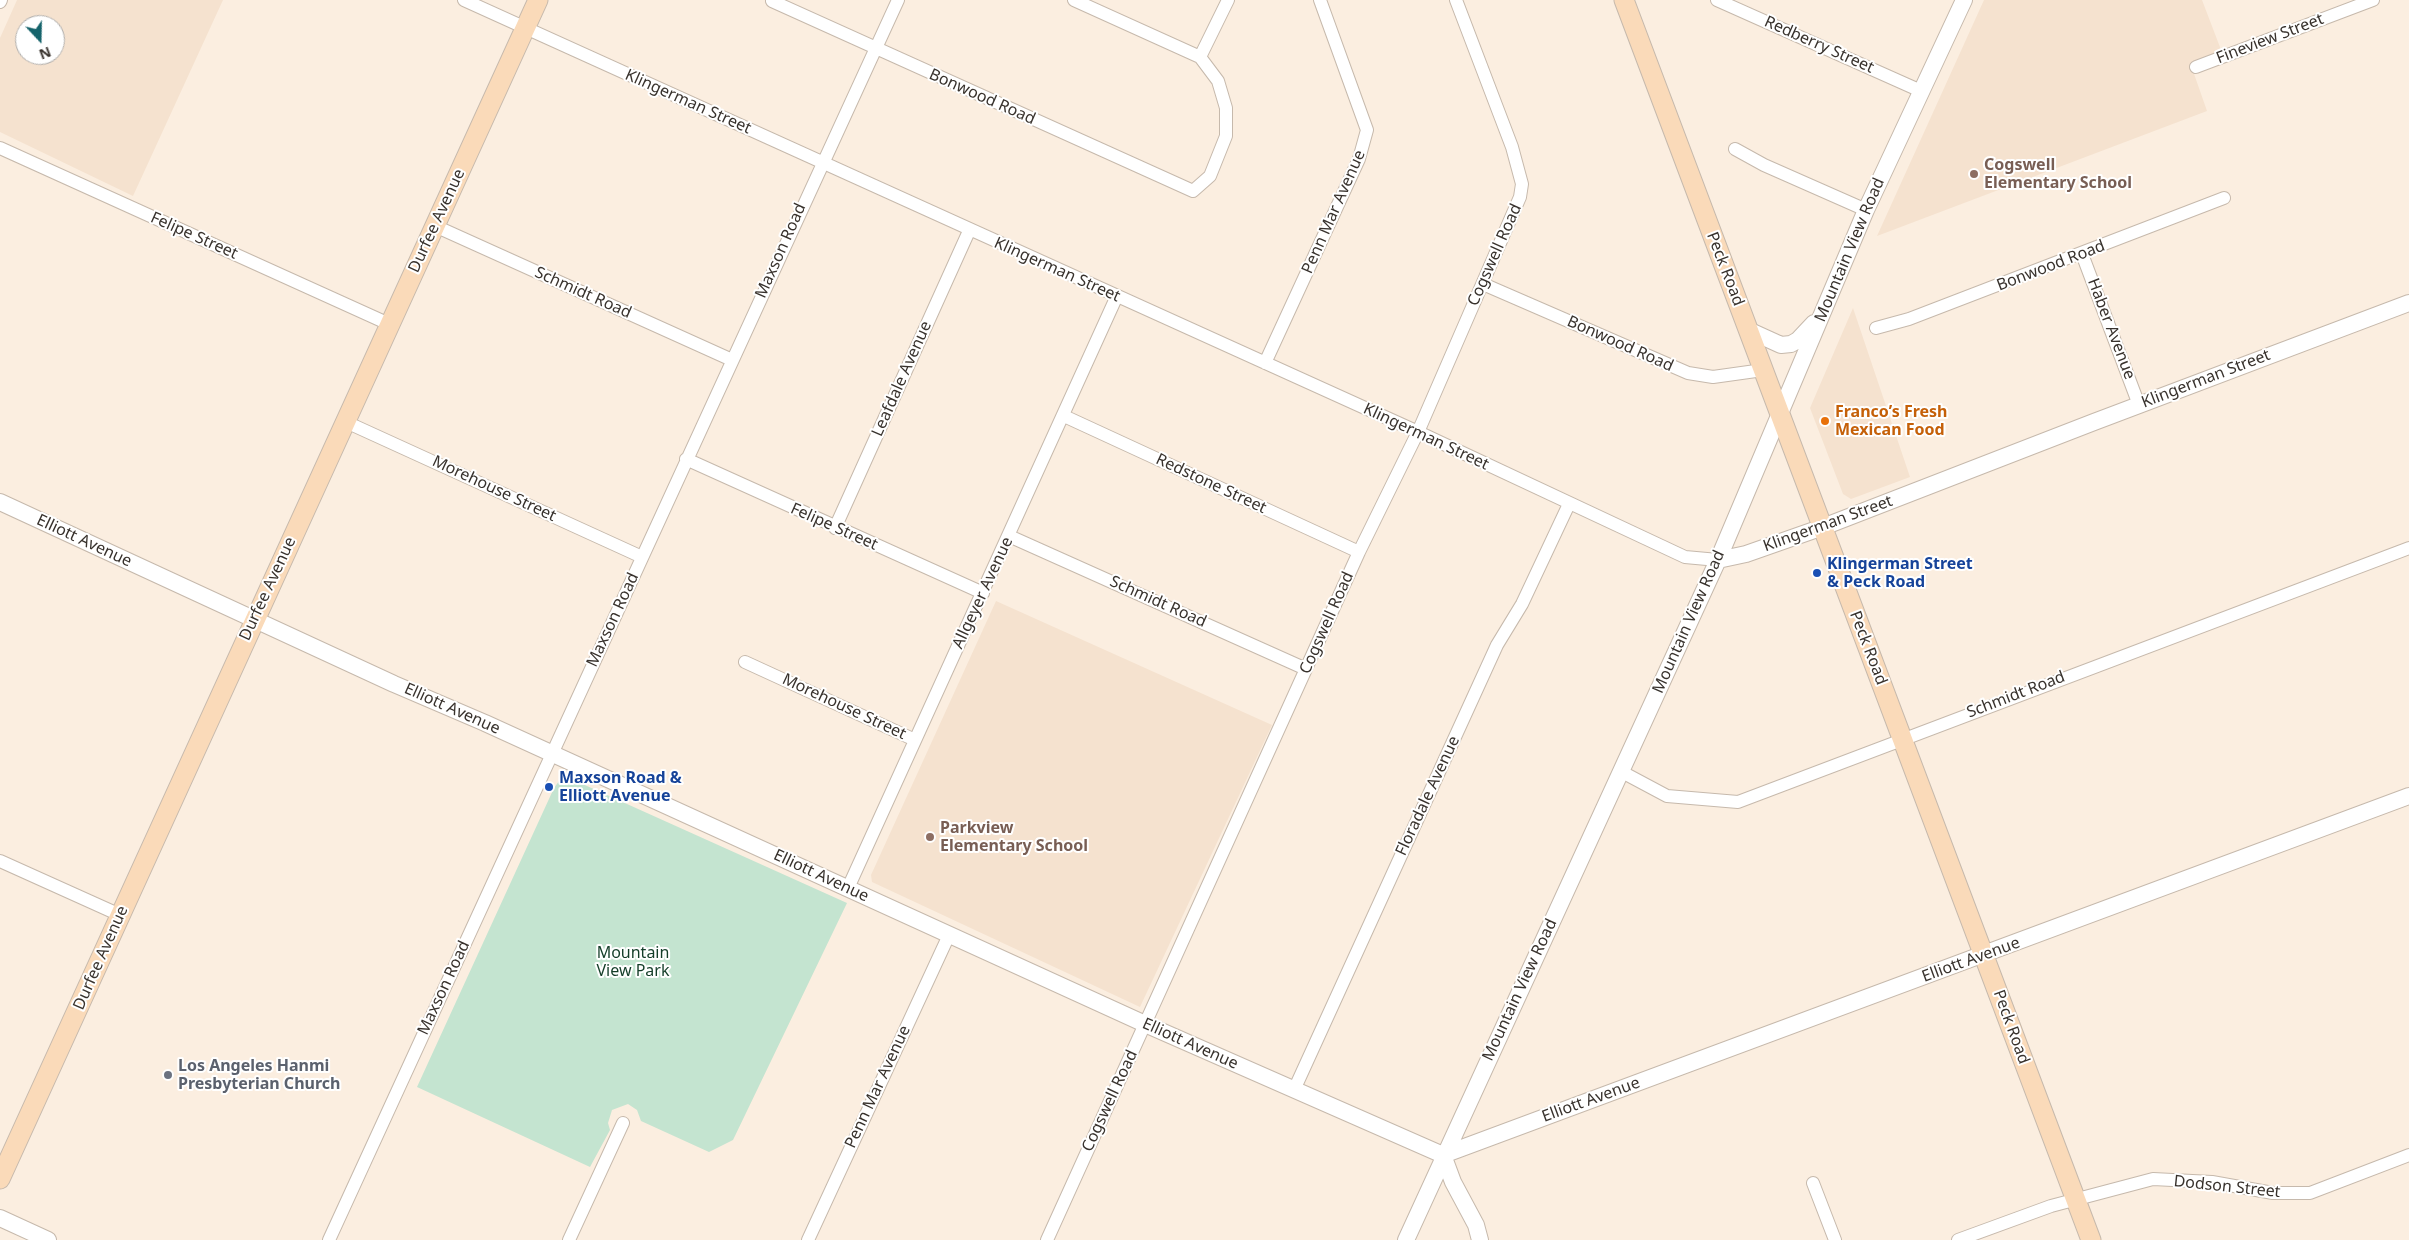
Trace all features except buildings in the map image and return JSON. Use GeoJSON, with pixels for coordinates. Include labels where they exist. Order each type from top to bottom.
{"type":"FeatureCollection","features":[{"type":"Feature","properties":{"kind":"main road","name":"Durfee Avenue"},"geometry":{"type":"LineString","coordinates":[[0,1179],[538,0]]}},
{"type":"Feature","properties":{"kind":"main road","name":"Peck Road"},"geometry":{"type":"LineString","coordinates":[[1624,0],[2091,1240]]}},
{"type":"Feature","properties":{"kind":"street","name":"Klingerman Street"},"geometry":{"type":"LineString","coordinates":[[464,0],[1116,298],[1418,432],[1684,557],[1718,560],[1746,554],[1823,527],[2409,303]]}},
{"type":"Feature","properties":{"kind":"street","name":"Maxson Road"},"geometry":{"type":"LineString","coordinates":[[329,1240],[822,162],[898,0]]}},
{"type":"Feature","properties":{"kind":"street"},"geometry":{"type":"LineString","coordinates":[[1074,0],[1200,58],[1228,0]]}},
{"type":"Feature","properties":{"kind":"street","name":"Penn Mar Avenue"},"geometry":{"type":"LineString","coordinates":[[1265,363],[1359,159],[1367,135],[1364,119],[1320,0]]}},
{"type":"Feature","properties":{"kind":"street","name":"Cogswell Road"},"geometry":{"type":"LineString","coordinates":[[1047,1240],[1359,552],[1418,432],[1516,210],[1522,184],[1512,147],[1456,0]]}},
{"type":"Feature","properties":{"kind":"street","name":"Redberry Street"},"geometry":{"type":"LineString","coordinates":[[1717,0],[1921,91]]}},
{"type":"Feature","properties":{"kind":"street","name":"Mountain View Road"},"geometry":{"type":"LineString","coordinates":[[1406,1240],[1443,1155],[1622,772],[1718,560],[1866,210],[1964,0]]}},
{"type":"Feature","properties":{"kind":"street","name":"Fineview Street"},"geometry":{"type":"LineString","coordinates":[[2196,67],[2373,0]]}},
{"type":"Feature","properties":{"kind":"street","name":"Bonwood Road"},"geometry":{"type":"LineString","coordinates":[[772,1],[1193,191],[1210,176],[1226,136],[1226,108],[1218,81],[1200,58]]}},
{"type":"Feature","properties":{"kind":"street","name":"Felipe Street"},"geometry":{"type":"LineString","coordinates":[[0,148],[389,324]]}},
{"type":"Feature","properties":{"kind":"street"},"geometry":{"type":"LineString","coordinates":[[1735,149],[1764,165],[1866,210]]}},
{"type":"Feature","properties":{"kind":"street","name":"Bonwood Road"},"geometry":{"type":"LineString","coordinates":[[1876,328],[1909,319],[2224,198]]}},
{"type":"Feature","properties":{"kind":"street","name":"Schmidt Road"},"geometry":{"type":"LineString","coordinates":[[435,226],[732,360]]}},
{"type":"Feature","properties":{"kind":"street","name":"Leafdale Avenue"},"geometry":{"type":"LineString","coordinates":[[835,528],[969,230]]}},
{"type":"Feature","properties":{"kind":"street","name":"Haber Avenue"},"geometry":{"type":"LineString","coordinates":[[2082,254],[2140,405]]}},
{"type":"Feature","properties":{"kind":"street","name":"Bonwood Road"},"geometry":{"type":"LineString","coordinates":[[1482,284],[1680,370],[1713,377],[1763,370]]}},
{"type":"Feature","properties":{"kind":"street","name":"Allgeyer Avenue"},"geometry":{"type":"LineString","coordinates":[[848,888],[1116,298]]}},
{"type":"Feature","properties":{"kind":"street"},"geometry":{"type":"LineString","coordinates":[[1748,330],[1782,345],[1791,344],[1798,340],[1824,309]]}},
{"type":"Feature","properties":{"kind":"street","name":"Redstone Street"},"geometry":{"type":"LineString","coordinates":[[1064,416],[1359,552]]}},
{"type":"Feature","properties":{"kind":"street","name":"Morehouse Street"},"geometry":{"type":"LineString","coordinates":[[346,422],[642,557]]}},
{"type":"Feature","properties":{"kind":"street","name":"Felipe Street"},"geometry":{"type":"LineString","coordinates":[[686,459],[835,528],[983,593]]}},
{"type":"Feature","properties":{"kind":"street","name":"Elliott Avenue"},"geometry":{"type":"LineString","coordinates":[[0,502],[1145,1024],[1443,1155],[2409,796]]}},
{"type":"Feature","properties":{"kind":"street","name":"Floradale Avenue"},"geometry":{"type":"LineString","coordinates":[[1294,1090],[1497,645],[1522,604],[1569,504]]}},
{"type":"Feature","properties":{"kind":"street","name":"Schmidt Road"},"geometry":{"type":"LineString","coordinates":[[1009,536],[1306,669]]}},
{"type":"Feature","properties":{"kind":"street","name":"Schmidt Road"},"geometry":{"type":"LineString","coordinates":[[1622,772],[1667,796],[1738,802],[1902,738],[2409,548]]}},
{"type":"Feature","properties":{"kind":"street","name":"Morehouse Street"},"geometry":{"type":"LineString","coordinates":[[745,662],[916,740]]}},
{"type":"Feature","properties":{"kind":"street"},"geometry":{"type":"LineString","coordinates":[[0,861],[120,915]]}},
{"type":"Feature","properties":{"kind":"street","name":"Penn Mar Avenue"},"geometry":{"type":"LineString","coordinates":[[808,1240],[949,935]]}},
{"type":"Feature","properties":{"kind":"street"},"geometry":{"type":"LineString","coordinates":[[570,1240],[623,1123]]}},
{"type":"Feature","properties":{"kind":"street"},"geometry":{"type":"LineString","coordinates":[[1443,1155],[1453,1182],[1476,1225],[1480,1240]]}},
{"type":"Feature","properties":{"kind":"street","name":"Dodson Street"},"geometry":{"type":"LineString","coordinates":[[1958,1240],[2051,1206],[2153,1180],[2212,1182],[2273,1193],[2310,1194],[2409,1155]]}},
{"type":"Feature","properties":{"kind":"street"},"geometry":{"type":"LineString","coordinates":[[1813,1182],[1835,1240]]}},
{"type":"Feature","properties":{"kind":"street"},"geometry":{"type":"LineString","coordinates":[[0,1218],[48,1240]]}},
{"type":"Feature","properties":{"kind":"shaded area"},"geometry":{"type":"Polygon","coordinates":[[[17,0],[223,0],[133,196],[0,132],[0,38],[17,0]]]}},
{"type":"Feature","properties":{"kind":"shaded area","name":"Cogswell Elementary School"},"geometry":{"type":"Polygon","coordinates":[[[1984,0],[2202,0],[2223,55],[2192,68],[2207,111],[1877,236],[1984,0]]]}},
{"type":"Feature","properties":{"kind":"shaded area"},"geometry":{"type":"Polygon","coordinates":[[[1853,308],[1910,477],[1851,499],[1843,494],[1810,408],[1853,308]]]}},
{"type":"Feature","properties":{"kind":"shaded area"},"geometry":{"type":"Polygon","coordinates":[[[996,601],[1272,725],[1140,1007],[872,882],[871,875],[996,601]]]}},
{"type":"Feature","properties":{"kind":"green space","name":"Mountain View Park"},"geometry":{"type":"Polygon","coordinates":[[[562,777],[567,777],[847,903],[733,1140],[709,1152],[641,1121],[637,1110],[628,1104],[612,1110],[608,1123],[610,1130],[590,1167],[417,1087],[554,788],[562,777]]]}},
{"type":"Feature","properties":{"kind":"place","name":"Cogswell Elementary School"},"geometry":{"type":"Point","coordinates":[1974,174]}},
{"type":"Feature","properties":{"kind":"place","name":"Franco’s Fresh Mexican Food"},"geometry":{"type":"Point","coordinates":[1825,421]}},
{"type":"Feature","properties":{"kind":"place","name":"Klingerman Street & Peck Road"},"geometry":{"type":"Point","coordinates":[1817,573]}},
{"type":"Feature","properties":{"kind":"place","name":"Maxson Road & Elliott Avenue"},"geometry":{"type":"Point","coordinates":[549,787]}},
{"type":"Feature","properties":{"kind":"place","name":"Parkview Elementary School"},"geometry":{"type":"Point","coordinates":[930,837]}},
{"type":"Feature","properties":{"kind":"place","name":"Los Angeles Hanmi Presbyterian Church"},"geometry":{"type":"Point","coordinates":[168,1075]}}]}
